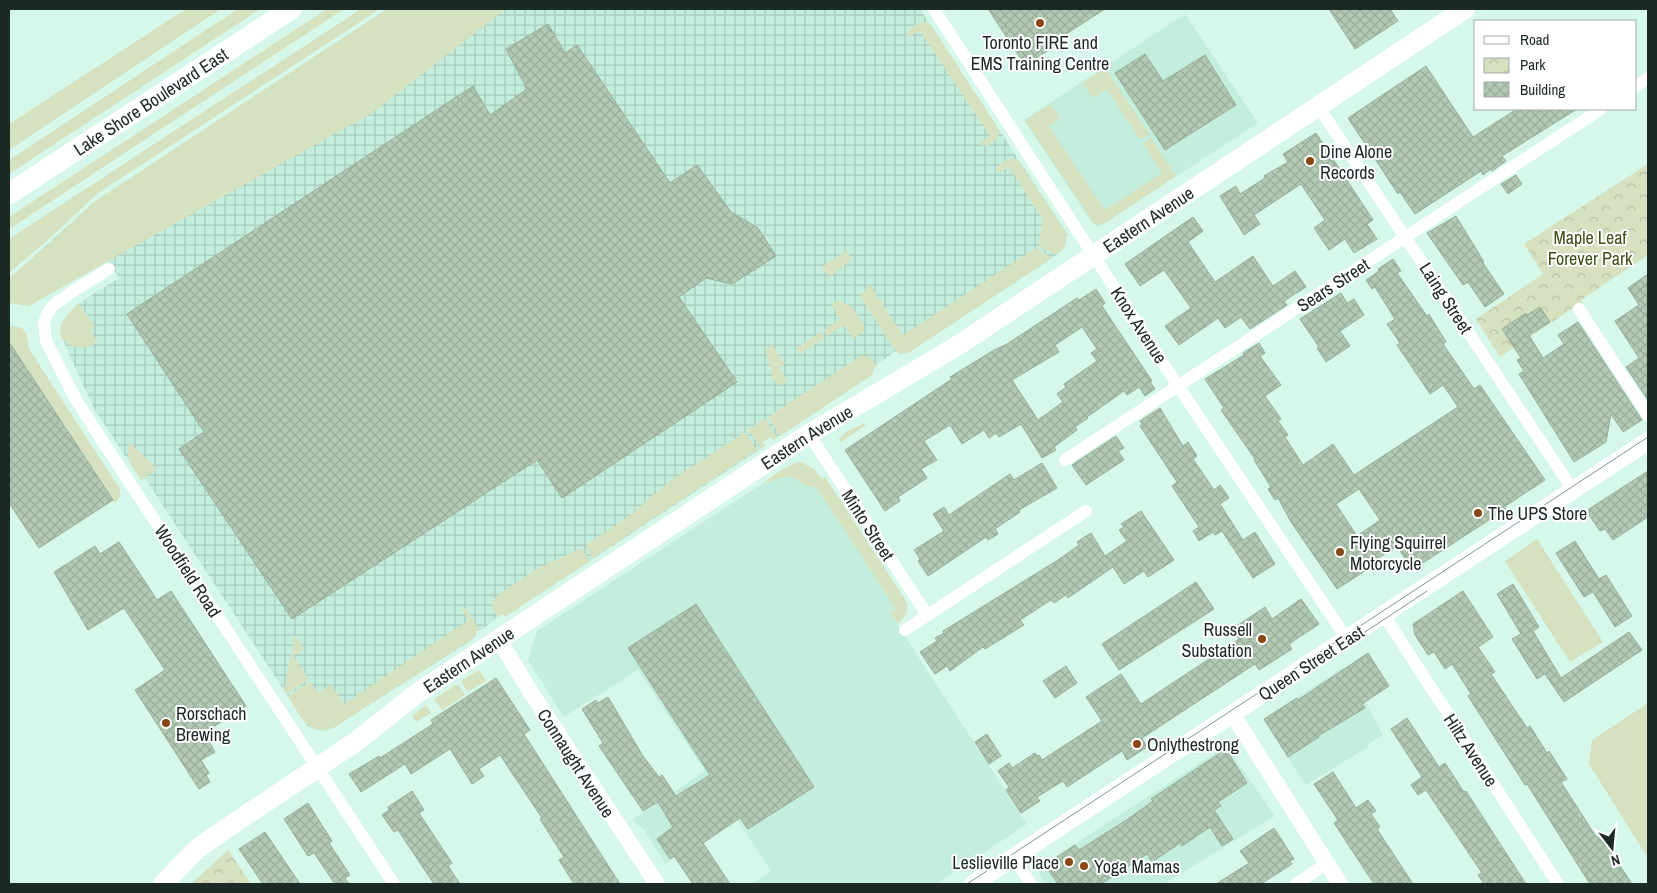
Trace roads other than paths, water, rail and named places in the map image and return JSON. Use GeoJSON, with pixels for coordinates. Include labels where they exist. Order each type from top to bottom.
{"type":"FeatureCollection","features":[{"type":"Feature","properties":{"kind":"highway","name":"Lake Shore Boulevard East"},"geometry":{"type":"LineString","coordinates":[[9,194],[291,9]]}},
{"type":"Feature","properties":{"kind":"main road","name":"Eastern Avenue"},"geometry":{"type":"LineString","coordinates":[[163,884],[197,849],[357,740],[416,694],[809,434],[957,346],[1465,9]]}},
{"type":"Feature","properties":{"kind":"main road","name":"Queen Street East"},"geometry":{"type":"LineString","coordinates":[[973,884],[1648,441]]}},
{"type":"Feature","properties":{"kind":"street","name":"Knox Avenue"},"geometry":{"type":"LineString","coordinates":[[934,9],[1178,386],[1347,639]]}},
{"type":"Feature","properties":{"kind":"street"},"geometry":{"type":"LineString","coordinates":[[1637,85],[1648,78]]}},
{"type":"Feature","properties":{"kind":"street","name":"Laing Street"},"geometry":{"type":"LineString","coordinates":[[1318,106],[1573,490]]}},
{"type":"Feature","properties":{"kind":"street","name":"Sears Street"},"geometry":{"type":"LineString","coordinates":[[1065,460],[1599,110]]}},
{"type":"Feature","properties":{"kind":"street","name":"Woodfield Road"},"geometry":{"type":"LineString","coordinates":[[109,269],[74,290],[55,304],[48,312],[44,323],[46,342],[75,398],[394,884]]}},
{"type":"Feature","properties":{"kind":"street"},"geometry":{"type":"LineString","coordinates":[[1580,309],[1648,415]]}},
{"type":"Feature","properties":{"kind":"street","name":"Minto Street"},"geometry":{"type":"LineString","coordinates":[[809,434],[927,615]]}},
{"type":"Feature","properties":{"kind":"street"},"geometry":{"type":"LineString","coordinates":[[905,630],[1086,511]]}},
{"type":"Feature","properties":{"kind":"street","name":"Hiltz Avenue"},"geometry":{"type":"LineString","coordinates":[[1384,615],[1558,884]]}},
{"type":"Feature","properties":{"kind":"street","name":"Connaught Avenue"},"geometry":{"type":"LineString","coordinates":[[499,640],[623,835],[657,884]]}},
{"type":"Feature","properties":{"kind":"street"},"geometry":{"type":"LineString","coordinates":[[1233,715],[1340,884]]}},
{"type":"Feature","properties":{"kind":"street"},"geometry":{"type":"LineString","coordinates":[[1014,858],[1031,884]]}},
{"type":"Feature","properties":{"kind":"street"},"geometry":{"type":"LineString","coordinates":[[1296,884],[1327,863]]}},
{"type":"Feature","properties":{"kind":"tram line"},"geometry":{"type":"LineString","coordinates":[[967,884],[1648,437]]}},
{"type":"Feature","properties":{"kind":"tram line"},"geometry":{"type":"LineString","coordinates":[[1350,642],[1427,591]]}},
{"type":"Feature","properties":{"kind":"place","name":"Toronto FIRE and EMS Training Centre"},"geometry":{"type":"Point","coordinates":[1040,23]}},
{"type":"Feature","properties":{"kind":"place","name":"Dine Alone Records"},"geometry":{"type":"Point","coordinates":[1310,161]}},
{"type":"Feature","properties":{"kind":"place","name":"The UPS Store"},"geometry":{"type":"Point","coordinates":[1478,513]}},
{"type":"Feature","properties":{"kind":"place","name":"Flying Squirrel Motorcycle"},"geometry":{"type":"Point","coordinates":[1340,552]}},
{"type":"Feature","properties":{"kind":"place","name":"Russell Substation"},"geometry":{"type":"Point","coordinates":[1262,639]}},
{"type":"Feature","properties":{"kind":"place","name":"Rorschach Brewing"},"geometry":{"type":"Point","coordinates":[166,723]}},
{"type":"Feature","properties":{"kind":"place","name":"Onlythestrong"},"geometry":{"type":"Point","coordinates":[1137,744]}},
{"type":"Feature","properties":{"kind":"place","name":"Leslieville Place"},"geometry":{"type":"Point","coordinates":[1069,862]}},
{"type":"Feature","properties":{"kind":"place","name":"Yoga Mamas"},"geometry":{"type":"Point","coordinates":[1084,866]}},
{"type":"Feature","properties":{"kind":"park label","name":"Maple Leaf Forever Park"},"geometry":{"type":"Point","coordinates":[1590,247]}}]}
